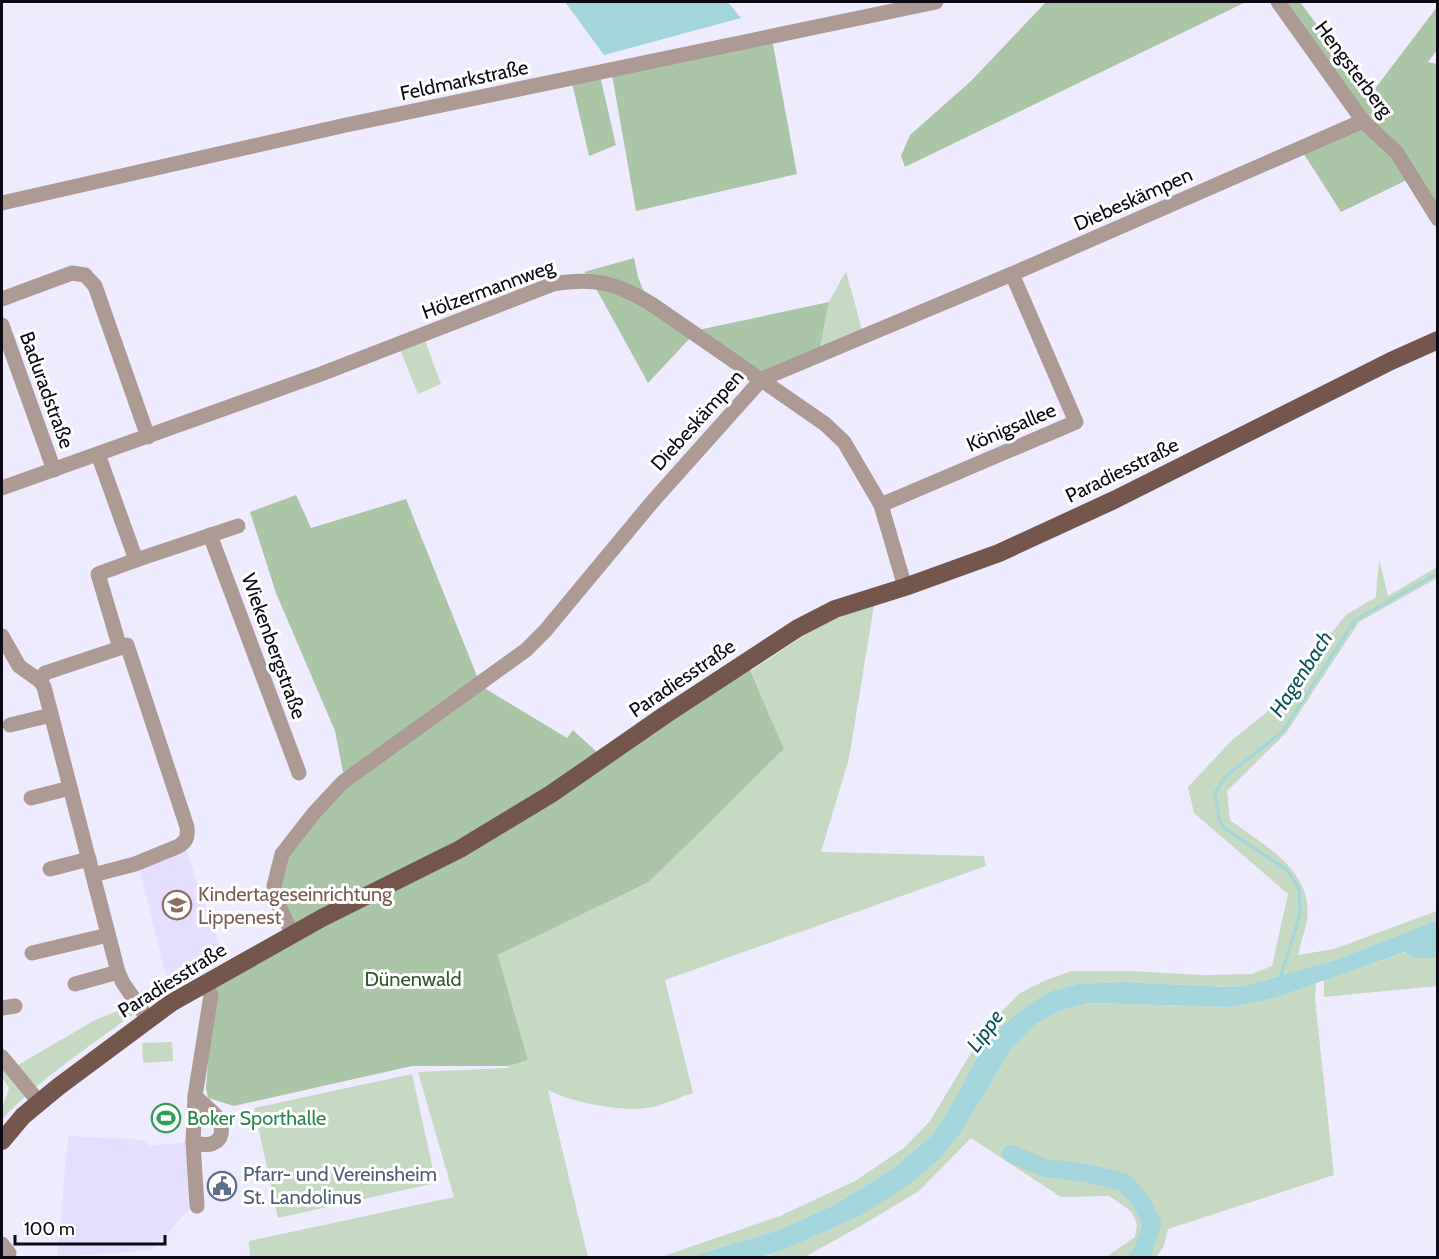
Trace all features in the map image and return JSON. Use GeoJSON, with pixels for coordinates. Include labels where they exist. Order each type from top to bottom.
{"type":"FeatureCollection","features":[{"type":"Feature","properties":{"kind":"main road","name":"Paradiesstraße"},"geometry":{"type":"LineString","coordinates":[[2,1141],[23,1116],[39,1102],[75,1072],[148,1019],[204,984],[292,935],[460,849],[551,794],[665,715],[798,628],[835,609],[904,587],[1010,548],[1114,500],[1437,340]]}},
{"type":"Feature","properties":{"kind":"street","name":"Feldmarkstraße"},"geometry":{"type":"LineString","coordinates":[[2,202],[334,128],[936,2]]}},
{"type":"Feature","properties":{"kind":"street","name":"Hengsterberg"},"geometry":{"type":"LineString","coordinates":[[1278,2],[1363,121],[1397,153],[1437,219]]}},
{"type":"Feature","properties":{"kind":"street","name":"Diebeskämpen"},"geometry":{"type":"LineString","coordinates":[[292,935],[275,897],[274,886],[282,854],[314,813],[343,782],[526,650],[545,631],[653,501],[762,379],[1012,274],[1363,121]]}},
{"type":"Feature","properties":{"kind":"street"},"geometry":{"type":"LineString","coordinates":[[2,299],[72,273],[85,275],[95,286],[148,437]]}},
{"type":"Feature","properties":{"kind":"street","name":"Königsallee"},"geometry":{"type":"LineString","coordinates":[[881,505],[1076,422],[1012,274]]}},
{"type":"Feature","properties":{"kind":"street","name":"Hölzermannweg"},"geometry":{"type":"LineString","coordinates":[[2,488],[321,374],[553,284],[591,280],[626,289],[762,379],[825,424],[844,442],[881,505],[904,587]]}},
{"type":"Feature","properties":{"kind":"street","name":"Baduradstraße"},"geometry":{"type":"LineString","coordinates":[[2,325],[54,470]]}},
{"type":"Feature","properties":{"kind":"street"},"geometry":{"type":"LineString","coordinates":[[98,454],[136,560]]}},
{"type":"Feature","properties":{"kind":"street"},"geometry":{"type":"LineString","coordinates":[[93,875],[146,860],[179,846],[185,842],[188,835],[129,645],[98,574],[238,526]]}},
{"type":"Feature","properties":{"kind":"street","name":"Wiekenbergstraße"},"geometry":{"type":"LineString","coordinates":[[210,535],[299,773]]}},
{"type":"Feature","properties":{"kind":"street"},"geometry":{"type":"LineString","coordinates":[[2,636],[19,666],[40,681],[44,687],[118,972],[148,1019]]}},
{"type":"Feature","properties":{"kind":"street"},"geometry":{"type":"LineString","coordinates":[[40,681],[45,674],[129,645]]}},
{"type":"Feature","properties":{"kind":"street"},"geometry":{"type":"LineString","coordinates":[[10,725],[51,715]]}},
{"type":"Feature","properties":{"kind":"street"},"geometry":{"type":"LineString","coordinates":[[30,798],[70,788]]}},
{"type":"Feature","properties":{"kind":"street"},"geometry":{"type":"LineString","coordinates":[[50,869],[89,859]]}},
{"type":"Feature","properties":{"kind":"street"},"geometry":{"type":"LineString","coordinates":[[32,953],[108,935]]}},
{"type":"Feature","properties":{"kind":"street"},"geometry":{"type":"LineString","coordinates":[[75,984],[118,972]]}},
{"type":"Feature","properties":{"kind":"street"},"geometry":{"type":"LineString","coordinates":[[197,1206],[193,1143],[195,1096],[211,995],[204,984]]}},
{"type":"Feature","properties":{"kind":"street"},"geometry":{"type":"LineString","coordinates":[[2,1057],[39,1102]]}},
{"type":"Feature","properties":{"kind":"street"},"geometry":{"type":"LineString","coordinates":[[193,1143],[213,1143],[220,1138],[221,1132],[217,1118],[195,1096]]}},
{"type":"Feature","properties":{"kind":"shaded area"},"geometry":{"type":"Polygon","coordinates":[[[565,2],[728,2],[741,18],[604,55],[565,2]]]}},
{"type":"Feature","properties":{"kind":"shaded area"},"geometry":{"type":"Polygon","coordinates":[[[846,271],[862,330],[820,348],[829,302],[846,271]]]}},
{"type":"Feature","properties":{"kind":"shaded area"},"geometry":{"type":"Polygon","coordinates":[[[424,338],[441,384],[418,394],[399,347],[424,338]]]}},
{"type":"Feature","properties":{"kind":"shaded area"},"geometry":{"type":"Polygon","coordinates":[[[1379,559],[1388,596],[1437,567],[1437,578],[1359,622],[1286,733],[1227,791],[1230,820],[1271,849],[1284,861],[1303,887],[1307,902],[1307,920],[1298,955],[1334,949],[1437,911],[1437,920],[1338,959],[1244,986],[1124,982],[1078,984],[1048,992],[1002,1026],[933,1134],[895,1167],[836,1204],[779,1230],[689,1257],[658,1258],[780,1216],[855,1181],[904,1148],[930,1121],[974,1048],[997,1016],[1020,993],[1046,980],[1072,971],[1201,975],[1252,974],[1272,966],[1288,894],[1194,813],[1188,787],[1232,740],[1266,713],[1346,615],[1376,597],[1379,559]]]}},
{"type":"Feature","properties":{"kind":"shaded area"},"geometry":{"type":"Polygon","coordinates":[[[874,606],[849,758],[821,852],[984,856],[986,866],[665,980],[693,1093],[653,1107],[628,1109],[585,1103],[548,1090],[588,1257],[250,1258],[249,1241],[454,1197],[418,1072],[508,1068],[528,1060],[498,955],[649,882],[784,749],[751,671],[811,631],[837,618],[874,606]]]}},
{"type":"Feature","properties":{"kind":"shaded area","name":"Kindertageseinrichtung Lippenest"},"geometry":{"type":"Polygon","coordinates":[[[186,850],[219,944],[166,976],[139,866],[186,850]]]}},
{"type":"Feature","properties":{"kind":"shaded area"},"geometry":{"type":"Polygon","coordinates":[[[1437,920],[1437,958],[1413,958],[1405,952],[1271,999],[1232,1007],[1088,1003],[1059,1011],[1036,1024],[1011,1049],[961,1132],[939,1159],[911,1183],[860,1216],[778,1252],[762,1257],[689,1257],[779,1230],[836,1204],[895,1167],[933,1134],[977,1058],[1002,1026],[1048,992],[1078,984],[1124,982],[1244,986],[1338,959],[1437,920]]]}},
{"type":"Feature","properties":{"kind":"shaded area"},"geometry":{"type":"Polygon","coordinates":[[[1406,952],[1413,958],[1437,958],[1437,986],[1324,997],[1324,980],[1406,952]]]}},
{"type":"Feature","properties":{"kind":"shaded area"},"geometry":{"type":"Polygon","coordinates":[[[1316,982],[1315,999],[1334,1175],[1168,1229],[1164,1246],[1156,1257],[1106,1257],[1135,1237],[1137,1224],[1131,1211],[1109,1196],[1061,1197],[971,1138],[919,1191],[864,1224],[805,1257],[763,1258],[860,1216],[993,1076],[1011,1049],[1036,1024],[1059,1011],[1088,1003],[1232,1007],[1271,999],[1316,982]]]}},
{"type":"Feature","properties":{"kind":"shaded area"},"geometry":{"type":"Polygon","coordinates":[[[130,1006],[135,1013],[49,1076],[2,1119],[2,1109],[9,1088],[2,1077],[2,1047],[18,1065],[95,1020],[130,1006]]]}},
{"type":"Feature","properties":{"kind":"shaded area"},"geometry":{"type":"Polygon","coordinates":[[[172,1042],[173,1061],[143,1063],[142,1043],[172,1042]]]}},
{"type":"Feature","properties":{"kind":"shaded area"},"geometry":{"type":"Polygon","coordinates":[[[412,1074],[436,1183],[278,1218],[254,1108],[412,1074]]]}},
{"type":"Feature","properties":{"kind":"shaded area"},"geometry":{"type":"Polygon","coordinates":[[[68,1136],[146,1140],[150,1146],[185,1142],[189,1209],[152,1250],[57,1257],[68,1136]]]}},
{"type":"Feature","properties":{"kind":"green space"},"geometry":{"type":"Polygon","coordinates":[[[1046,2],[1246,2],[905,167],[901,156],[910,135],[971,81],[1046,2]]]}},
{"type":"Feature","properties":{"kind":"green space"},"geometry":{"type":"Polygon","coordinates":[[[1284,2],[1300,2],[1329,41],[1374,90],[1437,7],[1437,50],[1428,62],[1437,64],[1437,212],[1364,116],[1284,2]]]}},
{"type":"Feature","properties":{"kind":"green space"},"geometry":{"type":"Polygon","coordinates":[[[772,39],[797,174],[636,211],[612,75],[772,39]]]}},
{"type":"Feature","properties":{"kind":"green space"},"geometry":{"type":"Polygon","coordinates":[[[600,76],[616,145],[589,156],[572,83],[600,76]]]}},
{"type":"Feature","properties":{"kind":"green space"},"geometry":{"type":"Polygon","coordinates":[[[1363,123],[1411,178],[1341,212],[1302,151],[1363,123]]]}},
{"type":"Feature","properties":{"kind":"green space"},"geometry":{"type":"Polygon","coordinates":[[[634,258],[638,277],[647,299],[590,277],[584,272],[634,258]]]}},
{"type":"Feature","properties":{"kind":"green space"},"geometry":{"type":"Polygon","coordinates":[[[593,283],[623,291],[691,337],[648,383],[593,283]]]}},
{"type":"Feature","properties":{"kind":"green space"},"geometry":{"type":"Polygon","coordinates":[[[829,302],[820,348],[762,373],[698,330],[829,302]]]}},
{"type":"Feature","properties":{"kind":"green space"},"geometry":{"type":"Polygon","coordinates":[[[296,495],[311,528],[406,499],[481,686],[567,738],[573,730],[600,755],[551,789],[293,929],[277,885],[285,856],[344,777],[335,731],[276,593],[250,512],[296,495]]]}},
{"type":"Feature","properties":{"kind":"green space","name":"Dünenwald"},"geometry":{"type":"Polygon","coordinates":[[[749,667],[784,749],[649,882],[498,955],[528,1060],[509,1066],[412,1066],[234,1106],[208,1098],[206,1088],[213,992],[210,985],[393,890],[749,667]]]}},
{"type":"Feature","properties":{"kind":"waterway","name":"Hagenbach"},"geometry":{"type":"LineString","coordinates":[[1280,978],[1300,915],[1299,889],[1287,870],[1224,828],[1219,820],[1215,793],[1225,777],[1283,731],[1355,620],[1438,573]]}},
{"type":"Feature","properties":{"kind":"waterway"},"geometry":{"type":"LineString","coordinates":[[1011,1154],[1046,1168],[1086,1173],[1124,1182],[1139,1198],[1152,1223],[1142,1254],[1137,1258]]}},
{"type":"Feature","properties":{"kind":"place","name":"Kindertageseinrichtung Lippenest"},"geometry":{"type":"Point","coordinates":[177,905]}},
{"type":"Feature","properties":{"kind":"place","name":"Boker Sporthalle"},"geometry":{"type":"Point","coordinates":[166,1118]}},
{"type":"Feature","properties":{"kind":"place","name":"Pfarr- und Vereinsheim St. Landolinus"},"geometry":{"type":"Point","coordinates":[222,1186]}},
{"type":"Feature","properties":{"kind":"water label","name":"Lippe"},"geometry":{"type":"Point","coordinates":[985,1031]}}]}
